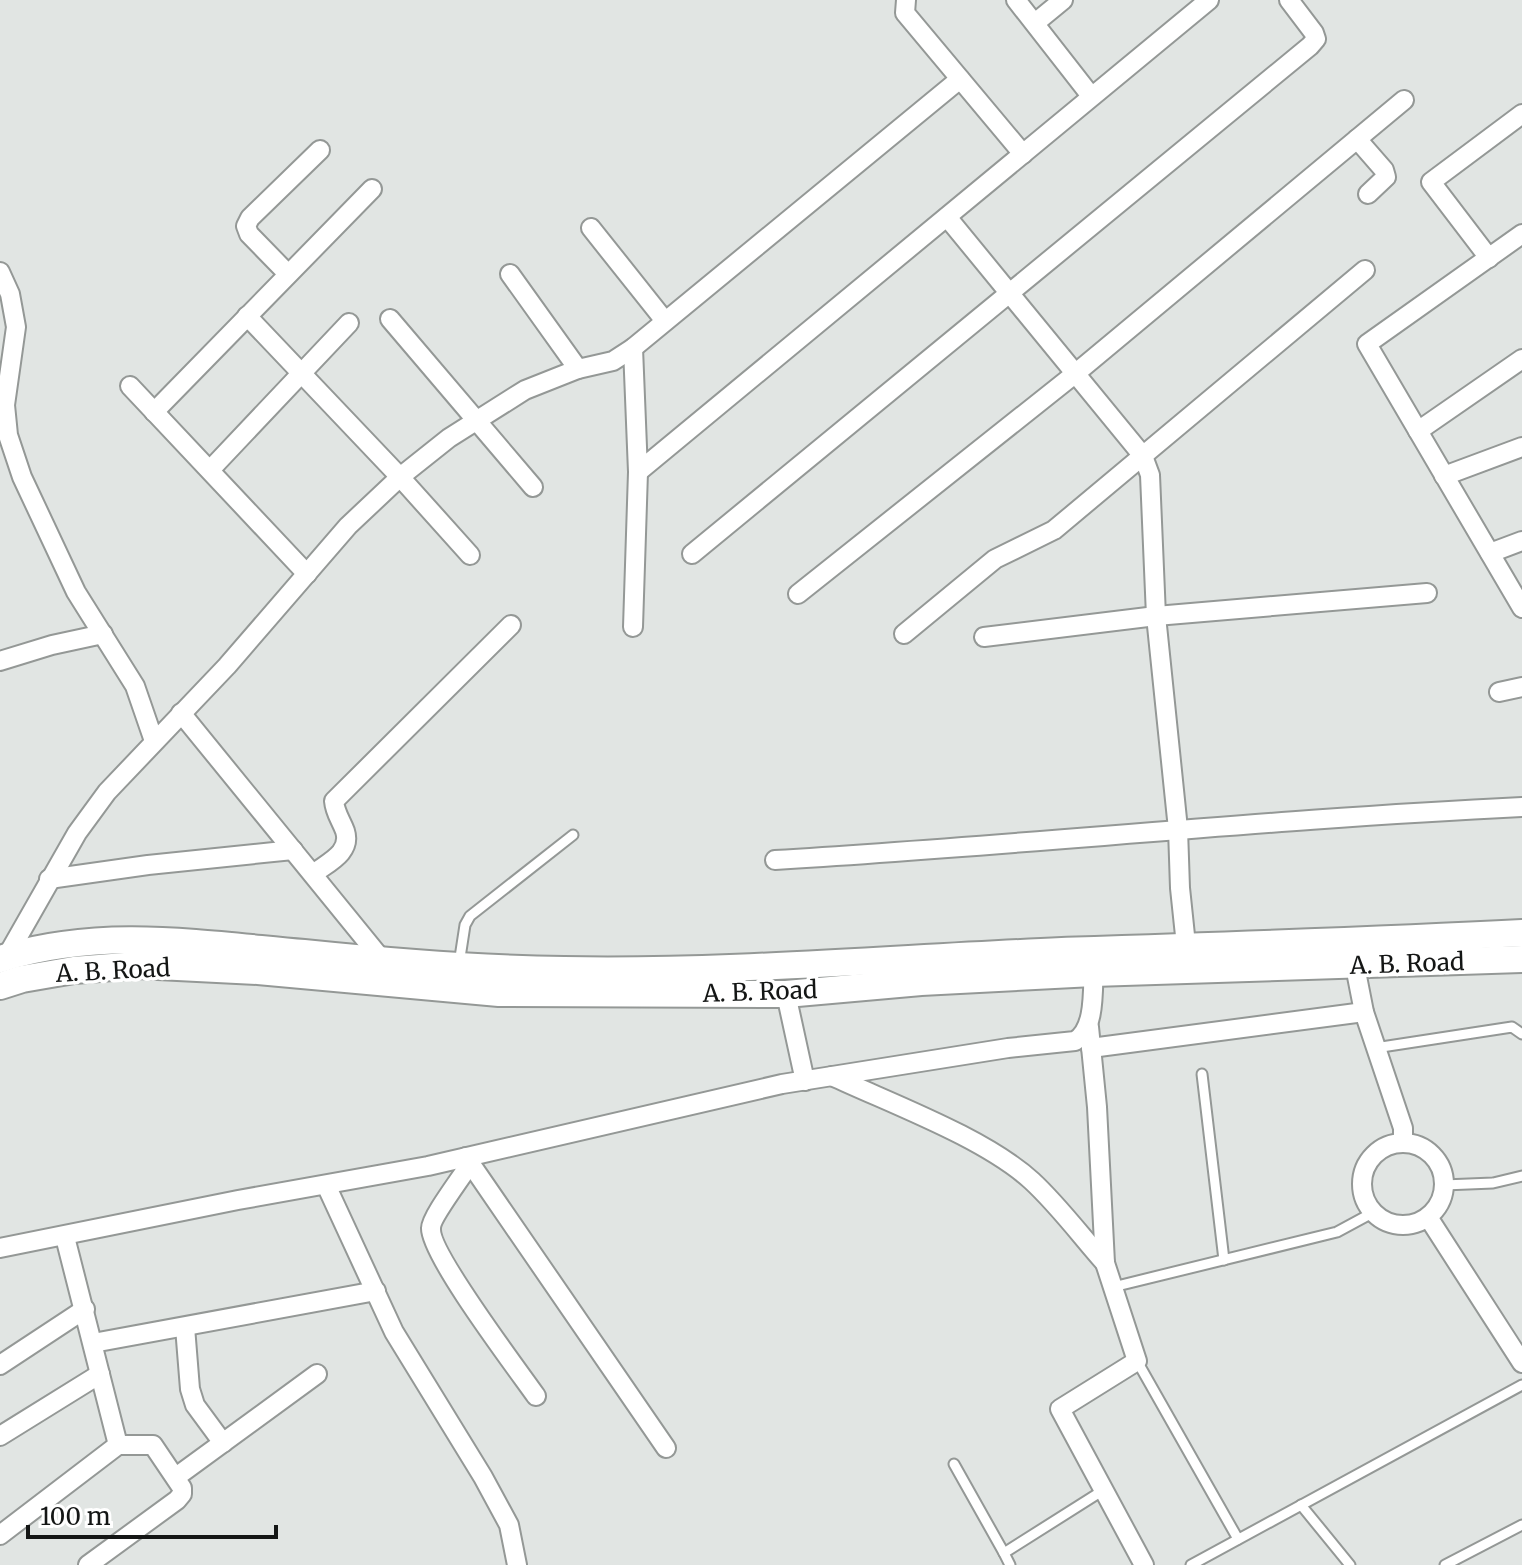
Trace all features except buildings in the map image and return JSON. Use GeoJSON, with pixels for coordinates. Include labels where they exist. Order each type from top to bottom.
{"type":"FeatureCollection","features":[{"type":"Feature","properties":{"kind":"main road","name":"A. B. Road"},"geometry":{"type":"LineString","coordinates":[[569,983],[781,968],[1353,954],[1522,933]]}},
{"type":"Feature","properties":{"kind":"main road","name":"A. B. Road"},"geometry":{"type":"LineString","coordinates":[[3,958],[74,942],[146,939],[459,967],[500,981]]}},
{"type":"Feature","properties":{"kind":"main road","name":"A. B. Road"},"geometry":{"type":"LineString","coordinates":[[0,986],[74,970],[138,965],[786,994],[1094,962],[1186,945],[1522,959]]}},
{"type":"Feature","properties":{"kind":"street"},"geometry":{"type":"LineString","coordinates":[[906,0],[905,13],[1023,154]]}},
{"type":"Feature","properties":{"kind":"street"},"geometry":{"type":"LineString","coordinates":[[1016,0],[1091,96]]}},
{"type":"Feature","properties":{"kind":"street"},"geometry":{"type":"LineString","coordinates":[[1035,23],[1063,0]]}},
{"type":"Feature","properties":{"kind":"street"},"geometry":{"type":"LineString","coordinates":[[638,472],[1209,0]]}},
{"type":"Feature","properties":{"kind":"street"},"geometry":{"type":"LineString","coordinates":[[692,554],[1310,46],[1316,39],[1314,33],[1289,0]]}},
{"type":"Feature","properties":{"kind":"street"},"geometry":{"type":"LineString","coordinates":[[3,958],[77,833],[107,792],[227,666],[348,526],[400,477],[449,438],[525,390],[578,369],[613,361],[633,348],[960,79]]}},
{"type":"Feature","properties":{"kind":"street"},"geometry":{"type":"LineString","coordinates":[[798,594],[1076,373],[1404,100]]}},
{"type":"Feature","properties":{"kind":"street"},"geometry":{"type":"LineString","coordinates":[[1489,258],[1431,182],[1522,114]]}},
{"type":"Feature","properties":{"kind":"street"},"geometry":{"type":"LineString","coordinates":[[1357,139],[1384,170],[1386,177],[1368,194]]}},
{"type":"Feature","properties":{"kind":"street"},"geometry":{"type":"LineString","coordinates":[[288,274],[249,234],[246,226],[250,218],[320,150]]}},
{"type":"Feature","properties":{"kind":"street"},"geometry":{"type":"LineString","coordinates":[[154,412],[372,189]]}},
{"type":"Feature","properties":{"kind":"street"},"geometry":{"type":"LineString","coordinates":[[947,217],[1143,456],[1152,488],[1156,616],[1186,945]]}},
{"type":"Feature","properties":{"kind":"street"},"geometry":{"type":"LineString","coordinates":[[591,228],[665,321]]}},
{"type":"Feature","properties":{"kind":"street"},"geometry":{"type":"LineString","coordinates":[[1522,234],[1367,344],[1522,608]]}},
{"type":"Feature","properties":{"kind":"street"},"geometry":{"type":"LineString","coordinates":[[904,634],[995,559],[1054,530],[1365,270]]}},
{"type":"Feature","properties":{"kind":"street"},"geometry":{"type":"LineString","coordinates":[[0,272],[10,294],[16,327],[5,405],[8,435],[22,477],[76,592],[135,686],[154,741]]}},
{"type":"Feature","properties":{"kind":"street"},"geometry":{"type":"LineString","coordinates":[[510,274],[578,369]]}},
{"type":"Feature","properties":{"kind":"street"},"geometry":{"type":"LineString","coordinates":[[247,316],[470,555]]}},
{"type":"Feature","properties":{"kind":"street"},"geometry":{"type":"LineString","coordinates":[[390,319],[533,487]]}},
{"type":"Feature","properties":{"kind":"street"},"geometry":{"type":"LineString","coordinates":[[210,470],[349,323]]}},
{"type":"Feature","properties":{"kind":"street"},"geometry":{"type":"LineString","coordinates":[[633,348],[638,472],[633,627]]}},
{"type":"Feature","properties":{"kind":"street"},"geometry":{"type":"LineString","coordinates":[[1418,431],[1522,359]]}},
{"type":"Feature","properties":{"kind":"street"},"geometry":{"type":"LineString","coordinates":[[130,386],[307,574]]}},
{"type":"Feature","properties":{"kind":"street"},"geometry":{"type":"LineString","coordinates":[[1444,476],[1522,447]]}},
{"type":"Feature","properties":{"kind":"street"},"geometry":{"type":"LineString","coordinates":[[1490,553],[1522,541]]}},
{"type":"Feature","properties":{"kind":"street"},"geometry":{"type":"LineString","coordinates":[[984,637],[1156,616],[1427,593]]}},
{"type":"Feature","properties":{"kind":"street"},"geometry":{"type":"LineString","coordinates":[[313,874],[347,845],[346,833],[335,812],[334,801],[511,625]]}},
{"type":"Feature","properties":{"kind":"street"},"geometry":{"type":"LineString","coordinates":[[0,661],[103,634]]}},
{"type":"Feature","properties":{"kind":"street"},"geometry":{"type":"LineString","coordinates":[[1499,692],[1522,687]]}},
{"type":"Feature","properties":{"kind":"street"},"geometry":{"type":"LineString","coordinates":[[181,713],[383,961]]}},
{"type":"Feature","properties":{"kind":"street"},"geometry":{"type":"LineString","coordinates":[[775,860],[1178,838],[1522,807]]}},
{"type":"Feature","properties":{"kind":"street"},"geometry":{"type":"LineString","coordinates":[[49,879],[293,850]]}},
{"type":"Feature","properties":{"kind":"street"},"geometry":{"type":"LineString","coordinates":[[1353,954],[1364,1012],[1375,1048],[1372,1057],[1394,1132],[1403,1143]]}},
{"type":"Feature","properties":{"kind":"street"},"geometry":{"type":"LineString","coordinates":[[1094,962],[1089,1027],[1097,1107],[1105,1263],[1137,1361],[1060,1409],[1144,1565]]}},
{"type":"Feature","properties":{"kind":"street"},"geometry":{"type":"LineString","coordinates":[[786,994],[805,1081]]}},
{"type":"Feature","properties":{"kind":"street"},"geometry":{"type":"LineString","coordinates":[[1091,1048],[1364,1012]]}},
{"type":"Feature","properties":{"kind":"street"},"geometry":{"type":"LineString","coordinates":[[0,1248],[238,1200],[468,1161],[805,1081],[1008,1048],[1075,1041],[1089,1027]]}},
{"type":"Feature","properties":{"kind":"street"},"geometry":{"type":"LineString","coordinates":[[832,1076],[969,1140],[1008,1163],[1031,1180],[1105,1263]]}},
{"type":"Feature","properties":{"kind":"street"},"geometry":{"type":"LineString","coordinates":[[1403,1143],[1420,1146],[1433,1156],[1441,1170],[1444,1185],[1441,1201],[1428,1217],[1401,1225],[1387,1222],[1374,1212],[1365,1199],[1362,1180],[1365,1168],[1376,1153],[1403,1143]]}},
{"type":"Feature","properties":{"kind":"street"},"geometry":{"type":"LineString","coordinates":[[468,1161],[430,1225],[432,1241],[468,1300],[536,1396]]}},
{"type":"Feature","properties":{"kind":"street"},"geometry":{"type":"LineString","coordinates":[[468,1161],[666,1448]]}},
{"type":"Feature","properties":{"kind":"street"},"geometry":{"type":"LineString","coordinates":[[326,1185],[394,1332],[509,1525],[517,1565]]}},
{"type":"Feature","properties":{"kind":"street"},"geometry":{"type":"LineString","coordinates":[[1428,1217],[1522,1363]]}},
{"type":"Feature","properties":{"kind":"street"},"geometry":{"type":"LineString","coordinates":[[65,1237],[118,1445]]}},
{"type":"Feature","properties":{"kind":"street"},"geometry":{"type":"LineString","coordinates":[[93,1343],[376,1291]]}},
{"type":"Feature","properties":{"kind":"street"},"geometry":{"type":"LineString","coordinates":[[0,1365],[85,1309]]}},
{"type":"Feature","properties":{"kind":"street"},"geometry":{"type":"LineString","coordinates":[[185,1327],[190,1389],[195,1405],[223,1443]]}},
{"type":"Feature","properties":{"kind":"street"},"geometry":{"type":"LineString","coordinates":[[0,1436],[100,1374]]}},
{"type":"Feature","properties":{"kind":"street"},"geometry":{"type":"LineString","coordinates":[[176,1477],[317,1374]]}},
{"type":"Feature","properties":{"kind":"street"},"geometry":{"type":"LineString","coordinates":[[0,1535],[118,1445],[153,1445],[176,1477],[182,1494],[88,1565]]}},
{"type":"Feature","properties":{"kind":"lane"},"geometry":{"type":"LineString","coordinates":[[459,967],[465,925],[470,916],[573,835]]}},
{"type":"Feature","properties":{"kind":"lane"},"geometry":{"type":"LineString","coordinates":[[1375,1048],[1512,1027],[1522,1034]]}},
{"type":"Feature","properties":{"kind":"lane"},"geometry":{"type":"LineString","coordinates":[[1202,1074],[1224,1260]]}},
{"type":"Feature","properties":{"kind":"lane"},"geometry":{"type":"LineString","coordinates":[[1444,1185],[1493,1183],[1522,1176]]}},
{"type":"Feature","properties":{"kind":"lane"},"geometry":{"type":"LineString","coordinates":[[1113,1287],[1337,1232],[1374,1212]]}},
{"type":"Feature","properties":{"kind":"lane"},"geometry":{"type":"LineString","coordinates":[[1137,1361],[1238,1539]]}},
{"type":"Feature","properties":{"kind":"lane"},"geometry":{"type":"LineString","coordinates":[[1191,1565],[1522,1385]]}},
{"type":"Feature","properties":{"kind":"lane"},"geometry":{"type":"LineString","coordinates":[[954,1464],[1010,1565]]}},
{"type":"Feature","properties":{"kind":"lane"},"geometry":{"type":"LineString","coordinates":[[1004,1553],[1102,1491]]}},
{"type":"Feature","properties":{"kind":"lane"},"geometry":{"type":"LineString","coordinates":[[1301,1505],[1350,1565]]}},
{"type":"Feature","properties":{"kind":"lane"},"geometry":{"type":"LineString","coordinates":[[1445,1565],[1522,1525]]}}]}
